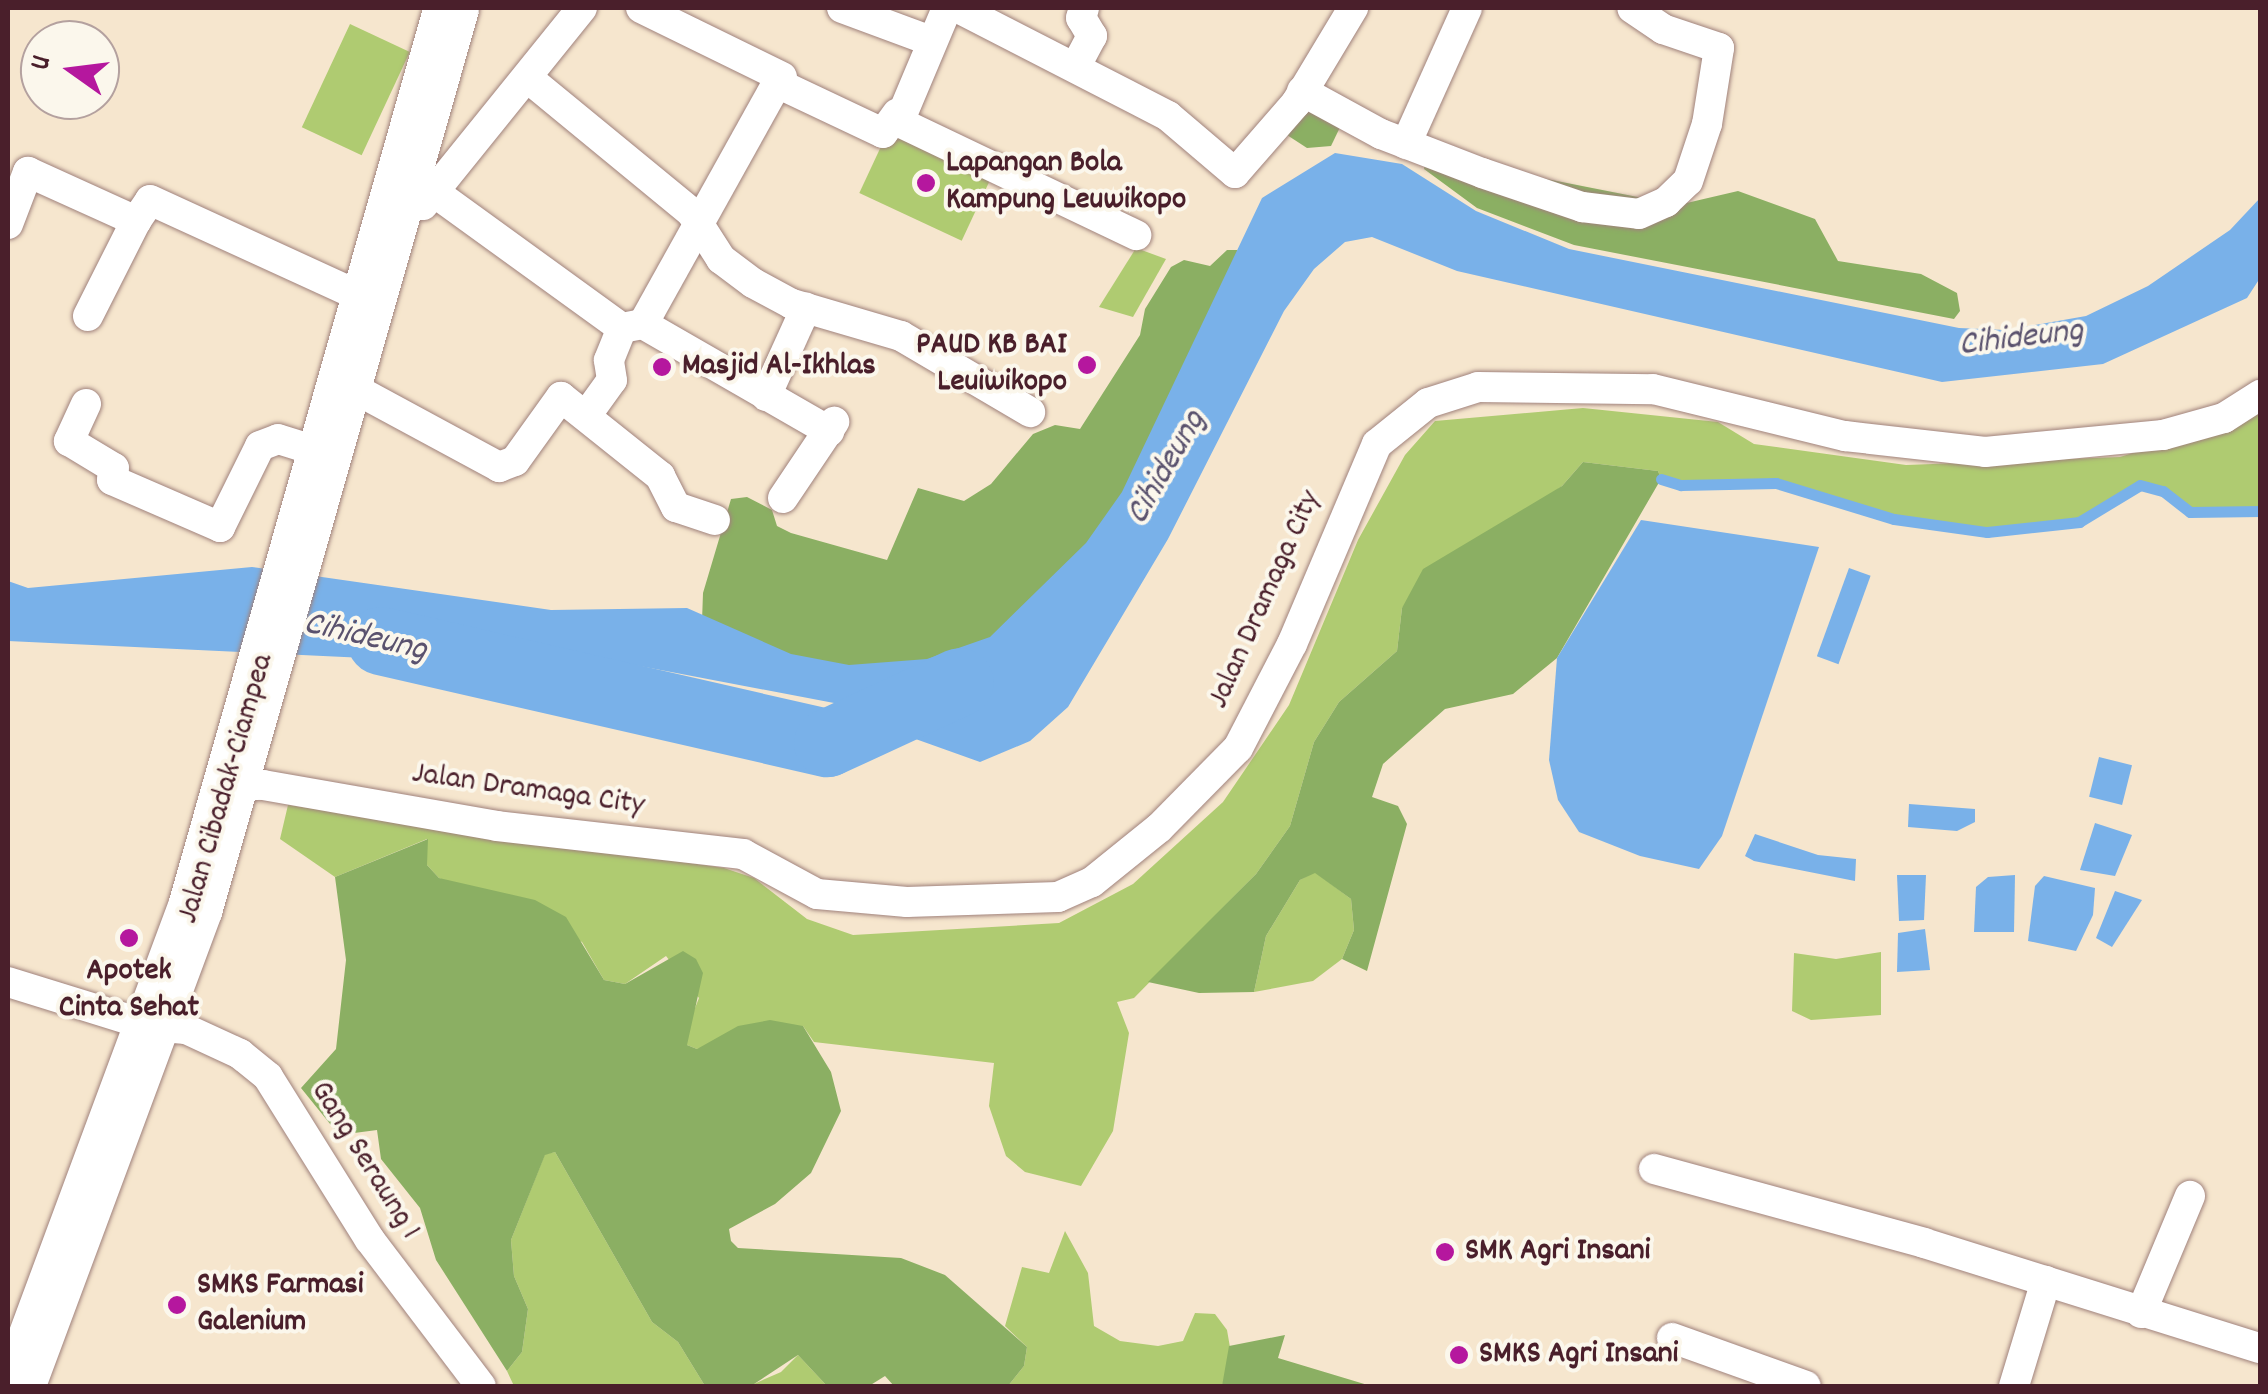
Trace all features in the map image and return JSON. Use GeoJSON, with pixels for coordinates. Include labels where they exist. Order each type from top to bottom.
{"type":"FeatureCollection","features":[{"type":"Feature","properties":{"kind":"highway","name":"Jalan Cibadak-Ciampea"},"geometry":{"type":"LineString","coordinates":[[18,1386],[150,1026],[231,786],[369,281],[450,8]]}},
{"type":"Feature","properties":{"kind":"street"},"geometry":{"type":"LineString","coordinates":[[88,316],[150,200],[369,281],[434,192],[529,79],[582,8]]}},
{"type":"Feature","properties":{"kind":"street"},"geometry":{"type":"LineString","coordinates":[[642,8],[782,77]]}},
{"type":"Feature","properties":{"kind":"street"},"geometry":{"type":"LineString","coordinates":[[586,416],[612,380],[608,360],[700,228],[778,83],[883,133],[897,114],[947,8]]}},
{"type":"Feature","properties":{"kind":"street"},"geometry":{"type":"LineString","coordinates":[[958,8],[1077,64],[1168,116],[1235,174],[1302,92],[1342,12]]}},
{"type":"Feature","properties":{"kind":"street"},"geometry":{"type":"LineString","coordinates":[[1077,64],[1092,36],[1081,18],[1084,8]]}},
{"type":"Feature","properties":{"kind":"street"},"geometry":{"type":"LineString","coordinates":[[1302,92],[1406,144],[1582,207],[1639,214],[1666,202],[1688,181],[1707,124],[1719,48],[1663,30],[1632,8]]}},
{"type":"Feature","properties":{"kind":"street"},"geometry":{"type":"LineString","coordinates":[[863,11],[931,41]]}},
{"type":"Feature","properties":{"kind":"street"},"geometry":{"type":"LineString","coordinates":[[1406,144],[1456,12]]}},
{"type":"Feature","properties":{"kind":"street"},"geometry":{"type":"LineString","coordinates":[[529,79],[691,212],[721,259],[806,308],[901,336],[1030,412]]}},
{"type":"Feature","properties":{"kind":"street"},"geometry":{"type":"LineString","coordinates":[[897,114],[917,133],[1136,235]]}},
{"type":"Feature","properties":{"kind":"street"},"geometry":{"type":"LineString","coordinates":[[8,224],[28,172],[136,221]]}},
{"type":"Feature","properties":{"kind":"street"},"geometry":{"type":"LineString","coordinates":[[434,192],[633,326],[832,427],[783,498]]}},
{"type":"Feature","properties":{"kind":"street"},"geometry":{"type":"LineString","coordinates":[[766,396],[806,308]]}},
{"type":"Feature","properties":{"kind":"street"},"geometry":{"type":"LineString","coordinates":[[342,382],[500,466],[514,461],[560,398],[660,476],[676,508],[714,520]]}},
{"type":"Feature","properties":{"kind":"street","name":"Jalan Dramaga City"},"geometry":{"type":"LineString","coordinates":[[231,786],[263,785],[497,826],[744,854],[817,894],[907,902],[1058,896],[1092,882],[1159,828],[1238,748],[1292,644],[1377,444],[1428,403],[1478,387],[1622,386],[1845,436],[1985,452],[2163,435],[2224,418],[2260,394]]}},
{"type":"Feature","properties":{"kind":"street"},"geometry":{"type":"LineString","coordinates":[[86,404],[69,441],[114,468],[112,480],[220,527],[260,446],[278,439],[317,475]]}},
{"type":"Feature","properties":{"kind":"street","name":"Gang Seraung 1"},"geometry":{"type":"LineString","coordinates":[[8,982],[150,1026],[186,1029],[240,1054],[268,1077],[370,1240],[470,1378]]}},
{"type":"Feature","properties":{"kind":"street"},"geometry":{"type":"LineString","coordinates":[[1654,1169],[2046,1281],[2260,1348]]}},
{"type":"Feature","properties":{"kind":"street"},"geometry":{"type":"LineString","coordinates":[[2141,1313],[2190,1196]]}},
{"type":"Feature","properties":{"kind":"street"},"geometry":{"type":"LineString","coordinates":[[2014,1386],[2046,1281]]}},
{"type":"Feature","properties":{"kind":"street"},"geometry":{"type":"LineString","coordinates":[[1672,1338],[1806,1386]]}},
{"type":"Feature","properties":{"kind":"street"},"geometry":{"type":"LineString","coordinates":[[8,1382],[18,1386]]}},
{"type":"Feature","properties":{"kind":"green space"},"geometry":{"type":"Polygon","coordinates":[[[350,24],[410,52],[362,155],[302,127],[350,24]]]}},
{"type":"Feature","properties":{"kind":"green space"},"geometry":{"type":"Polygon","coordinates":[[[1307,105],[1344,119],[1331,146],[1307,148],[1287,135],[1307,105]]]}},
{"type":"Feature","properties":{"kind":"green space","name":"Lapangan Bola Kampung Leuwikopo"},"geometry":{"type":"Polygon","coordinates":[[[891,125],[993,173],[962,241],[859,193],[891,125]]]}},
{"type":"Feature","properties":{"kind":"green space"},"geometry":{"type":"Polygon","coordinates":[[[1426,155],[1678,205],[1738,191],[1815,219],[1838,261],[1921,274],[1957,293],[1960,311],[1954,319],[1574,245],[1477,208],[1424,169],[1426,155]]]}},
{"type":"Feature","properties":{"kind":"green space"},"geometry":{"type":"Polygon","coordinates":[[[1136,248],[1166,259],[1133,317],[1099,307],[1136,248]]]}},
{"type":"Feature","properties":{"kind":"green space"},"geometry":{"type":"Polygon","coordinates":[[[1227,250],[1237,250],[1245,282],[1040,641],[842,680],[702,621],[703,593],[731,499],[747,497],[772,510],[777,526],[791,533],[887,560],[918,488],[964,501],[991,484],[1033,434],[1055,425],[1080,429],[1140,335],[1145,309],[1171,267],[1184,260],[1210,266],[1227,250]]]}},
{"type":"Feature","properties":{"kind":"green space"},"geometry":{"type":"Polygon","coordinates":[[[1583,408],[1718,422],[1754,444],[1906,465],[2120,457],[2260,413],[2260,511],[2190,512],[2163,491],[2140,485],[2079,522],[1987,532],[1894,519],[1776,483],[1681,485],[1661,479],[1658,471],[1583,462],[1562,486],[1402,608],[1397,651],[1339,702],[1314,742],[1290,826],[1256,874],[1134,998],[1117,1002],[1129,1033],[1113,1131],[1081,1186],[1025,1172],[1006,1156],[989,1106],[994,1063],[814,1042],[803,1026],[697,1049],[687,1045],[685,1033],[699,998],[666,956],[625,984],[604,980],[582,942],[439,878],[427,865],[427,839],[335,877],[280,839],[288,805],[724,868],[754,878],[807,919],[853,935],[1059,923],[1133,884],[1223,802],[1289,705],[1358,540],[1405,455],[1435,421],[1583,408]]]}},
{"type":"Feature","properties":{"kind":"green space"},"geometry":{"type":"Polygon","coordinates":[[[1583,462],[1658,471],[1661,479],[1557,658],[1513,694],[1445,709],[1383,764],[1372,797],[1398,806],[1407,824],[1367,971],[1342,959],[1354,930],[1351,899],[1315,873],[1300,880],[1266,936],[1254,992],[1199,993],[1148,982],[1256,874],[1290,826],[1314,742],[1339,702],[1397,651],[1402,608],[1423,569],[1562,486],[1583,462]]]}},
{"type":"Feature","properties":{"kind":"green space"},"geometry":{"type":"Polygon","coordinates":[[[428,839],[427,865],[439,878],[535,900],[566,917],[604,980],[625,984],[683,951],[696,959],[703,973],[687,1045],[697,1049],[738,1026],[770,1020],[803,1026],[831,1072],[841,1111],[811,1173],[775,1204],[729,1229],[731,1241],[738,1248],[901,1258],[945,1275],[1027,1347],[1024,1366],[1008,1386],[894,1386],[885,1376],[869,1386],[827,1386],[798,1355],[751,1386],[705,1386],[678,1342],[652,1322],[555,1152],[545,1155],[511,1240],[514,1276],[528,1309],[522,1352],[507,1371],[436,1260],[420,1208],[381,1159],[377,1130],[339,1135],[301,1088],[336,1049],[346,960],[335,877],[428,839]]]}},
{"type":"Feature","properties":{"kind":"green space"},"geometry":{"type":"Polygon","coordinates":[[[1315,872],[1351,899],[1354,930],[1342,959],[1313,981],[1254,992],[1266,936],[1300,880],[1315,872]]]}},
{"type":"Feature","properties":{"kind":"green space"},"geometry":{"type":"Polygon","coordinates":[[[1881,952],[1881,1015],[1811,1020],[1792,1011],[1794,953],[1836,959],[1881,952]]]}},
{"type":"Feature","properties":{"kind":"green space"},"geometry":{"type":"Polygon","coordinates":[[[555,1152],[652,1322],[678,1342],[705,1386],[514,1386],[507,1371],[522,1352],[528,1309],[514,1276],[511,1240],[545,1154],[555,1152]]]}},
{"type":"Feature","properties":{"kind":"green space"},"geometry":{"type":"Polygon","coordinates":[[[1065,1231],[1088,1273],[1094,1326],[1120,1341],[1158,1346],[1183,1341],[1195,1313],[1215,1314],[1227,1330],[1232,1359],[1222,1386],[1008,1386],[1024,1366],[1027,1347],[1005,1326],[1022,1267],[1049,1273],[1065,1231]]]}},
{"type":"Feature","properties":{"kind":"green space"},"geometry":{"type":"Polygon","coordinates":[[[1285,1335],[1278,1358],[1371,1386],[1222,1386],[1229,1346],[1285,1335]]]}},
{"type":"Feature","properties":{"kind":"green space"},"geometry":{"type":"Polygon","coordinates":[[[798,1355],[827,1386],[749,1386],[781,1372],[798,1355]]]}},
{"type":"Feature","properties":{"kind":"water"},"geometry":{"type":"Polygon","coordinates":[[[1335,153],[1402,164],[1476,211],[1569,249],[1959,328],[2006,330],[2086,316],[2148,286],[2230,230],[2260,198],[2260,278],[2247,298],[2103,364],[1942,382],[1457,271],[1372,237],[1345,242],[1314,269],[1284,311],[1168,539],[1068,707],[1030,741],[980,762],[896,732],[855,707],[561,651],[532,661],[429,661],[8,641],[8,581],[28,588],[252,567],[551,610],[687,608],[791,654],[849,665],[927,659],[990,637],[1086,543],[1122,492],[1262,198],[1335,153]]]}},
{"type":"Feature","properties":{"kind":"water"},"geometry":{"type":"Polygon","coordinates":[[[1641,520],[1819,547],[1722,836],[1699,869],[1640,856],[1579,832],[1558,800],[1549,760],[1557,658],[1641,520]]]}},
{"type":"Feature","properties":{"kind":"water"},"geometry":{"type":"Polygon","coordinates":[[[1849,568],[1871,576],[1838,664],[1817,656],[1849,568]]]}},
{"type":"Feature","properties":{"kind":"water"},"geometry":{"type":"Polygon","coordinates":[[[2099,757],[2132,765],[2122,805],[2089,797],[2099,757]]]}},
{"type":"Feature","properties":{"kind":"water"},"geometry":{"type":"Polygon","coordinates":[[[1909,804],[1975,809],[1975,822],[1957,831],[1908,827],[1909,804]]]}},
{"type":"Feature","properties":{"kind":"water"},"geometry":{"type":"Polygon","coordinates":[[[2095,823],[2132,835],[2115,876],[2080,870],[2095,823]]]}},
{"type":"Feature","properties":{"kind":"water"},"geometry":{"type":"Polygon","coordinates":[[[1755,834],[1818,855],[1856,859],[1855,881],[1754,861],[1745,856],[1755,834]]]}},
{"type":"Feature","properties":{"kind":"water"},"geometry":{"type":"Polygon","coordinates":[[[1897,875],[1926,875],[1924,920],[1899,921],[1897,875]]]}},
{"type":"Feature","properties":{"kind":"water"},"geometry":{"type":"Polygon","coordinates":[[[2015,875],[2014,932],[1974,932],[1976,887],[1988,877],[2015,875]]]}},
{"type":"Feature","properties":{"kind":"water"},"geometry":{"type":"Polygon","coordinates":[[[2044,876],[2095,888],[2093,915],[2076,951],[2028,941],[2035,886],[2044,876]]]}},
{"type":"Feature","properties":{"kind":"water"},"geometry":{"type":"Polygon","coordinates":[[[2115,891],[2142,900],[2112,947],[2096,938],[2115,891]]]}},
{"type":"Feature","properties":{"kind":"water"},"geometry":{"type":"Polygon","coordinates":[[[1925,929],[1930,970],[1897,972],[1898,933],[1925,929]]]}},
{"type":"Feature","properties":{"kind":"waterway"},"geometry":{"type":"LineString","coordinates":[[1661,479],[1681,485],[1776,483],[1894,519],[1987,532],[2079,522],[2140,485],[2163,491],[2190,512],[2260,511]]}},
{"type":"Feature","properties":{"kind":"waterway","name":"Cihideung"},"geometry":{"type":"LineString","coordinates":[[381,641],[828,743],[960,682]]}},
{"type":"Feature","properties":{"kind":"place","name":"Lapangan Bola Kampung Leuwikopo"},"geometry":{"type":"Point","coordinates":[926,183]}},
{"type":"Feature","properties":{"kind":"place","name":"PAUD KB BAI Leuiwikopo"},"geometry":{"type":"Point","coordinates":[1087,365]}},
{"type":"Feature","properties":{"kind":"place","name":"Masjid Al-Ikhlas"},"geometry":{"type":"Point","coordinates":[662,367]}},
{"type":"Feature","properties":{"kind":"place","name":"Apotek Cinta Sehat"},"geometry":{"type":"Point","coordinates":[129,938]}},
{"type":"Feature","properties":{"kind":"place","name":"SMK Agri Insani"},"geometry":{"type":"Point","coordinates":[1445,1252]}},
{"type":"Feature","properties":{"kind":"place","name":"SMKS Farmasi Galenium"},"geometry":{"type":"Point","coordinates":[177,1305]}},
{"type":"Feature","properties":{"kind":"place","name":"SMKS Agri Insani"},"geometry":{"type":"Point","coordinates":[1459,1355]}}]}
